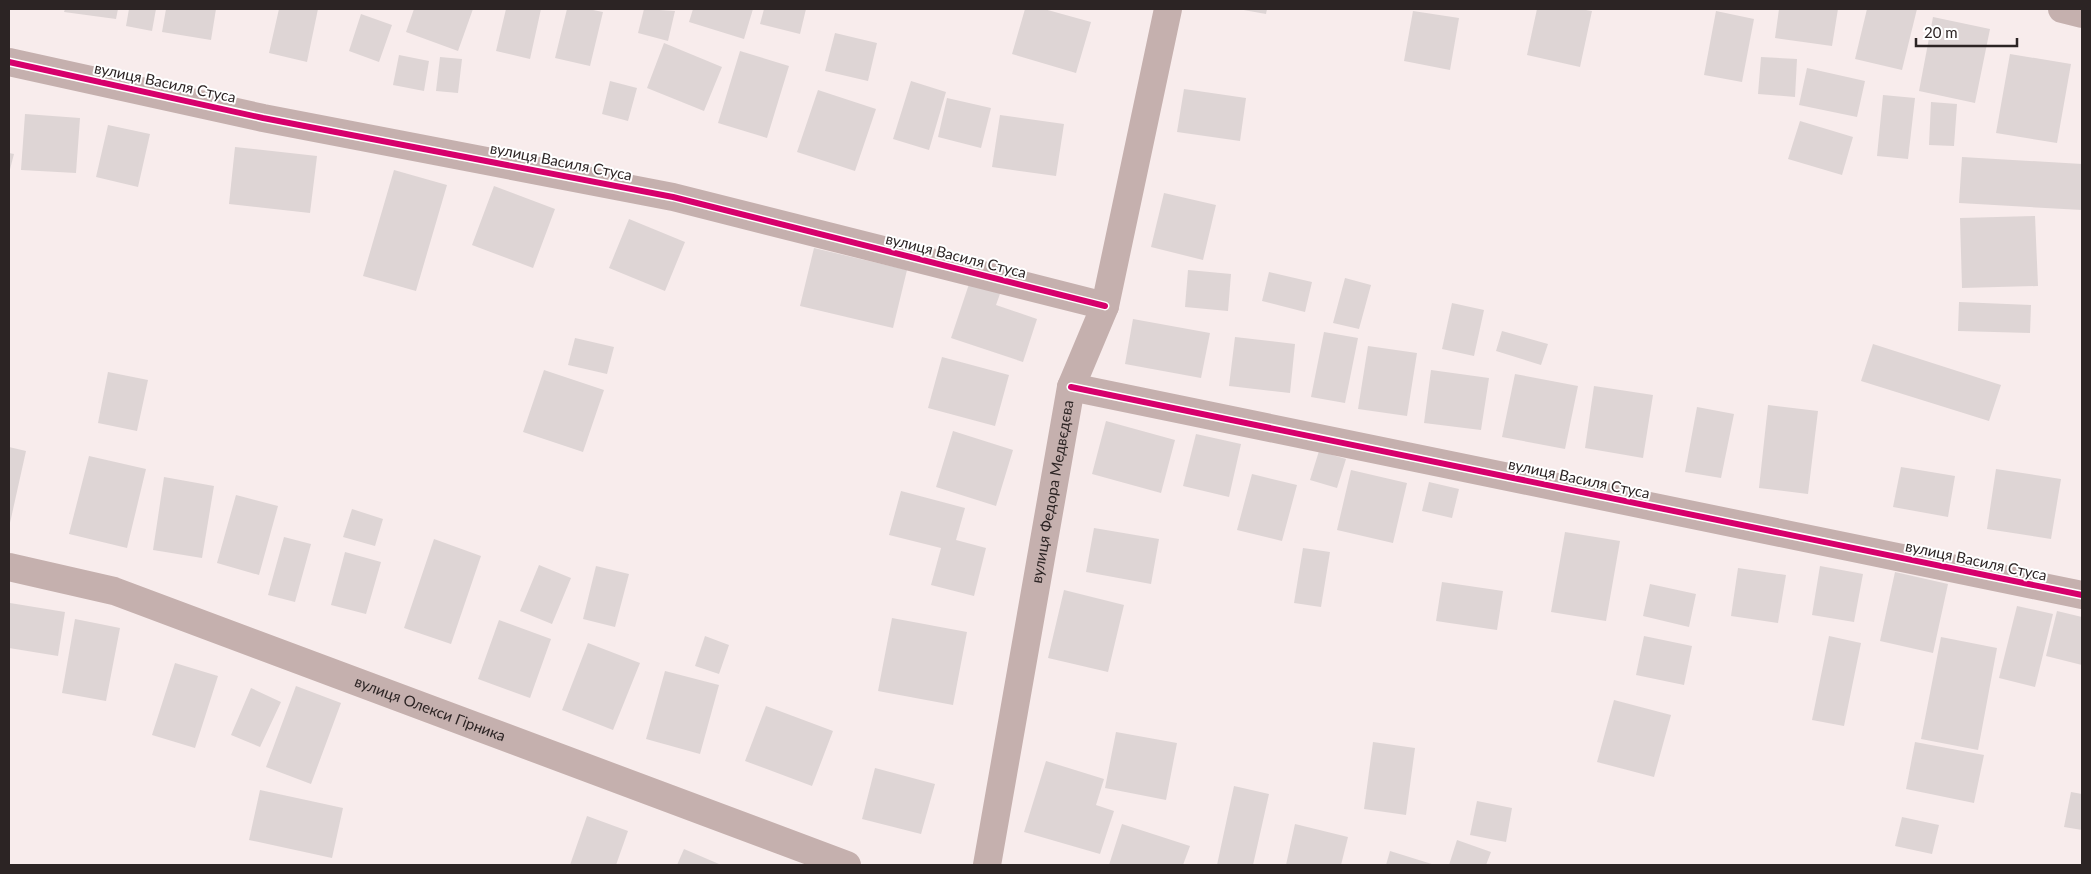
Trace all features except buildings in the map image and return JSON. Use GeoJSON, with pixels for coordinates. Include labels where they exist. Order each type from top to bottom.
{"type":"FeatureCollection","features":[{"type":"Feature","properties":{"kind":"street","name":"вулиця Федора Медвєдєва"},"geometry":{"type":"LineString","coordinates":[[987,865],[1071,387],[1105,306],[1168,9]]}},
{"type":"Feature","properties":{"kind":"street"},"geometry":{"type":"LineString","coordinates":[[2062,9],[2082,14]]}},
{"type":"Feature","properties":{"kind":"street","name":"вулиця Василя Стуса"},"geometry":{"type":"LineString","coordinates":[[9,62],[263,118],[673,197],[1105,306]]}},
{"type":"Feature","properties":{"kind":"street","name":"вулиця Василя Стуса"},"geometry":{"type":"LineString","coordinates":[[1071,387],[2082,595]]}},
{"type":"Feature","properties":{"kind":"street","name":"вулиця Олекси Гірника"},"geometry":{"type":"LineString","coordinates":[[9,567],[114,592],[847,865]]}},
{"type":"Feature","properties":{"kind":"cycle path"},"geometry":{"type":"LineString","coordinates":[[9,62],[263,118],[673,197],[1105,306]]}},
{"type":"Feature","properties":{"kind":"cycle path"},"geometry":{"type":"LineString","coordinates":[[1071,387],[2082,595]]}}]}
